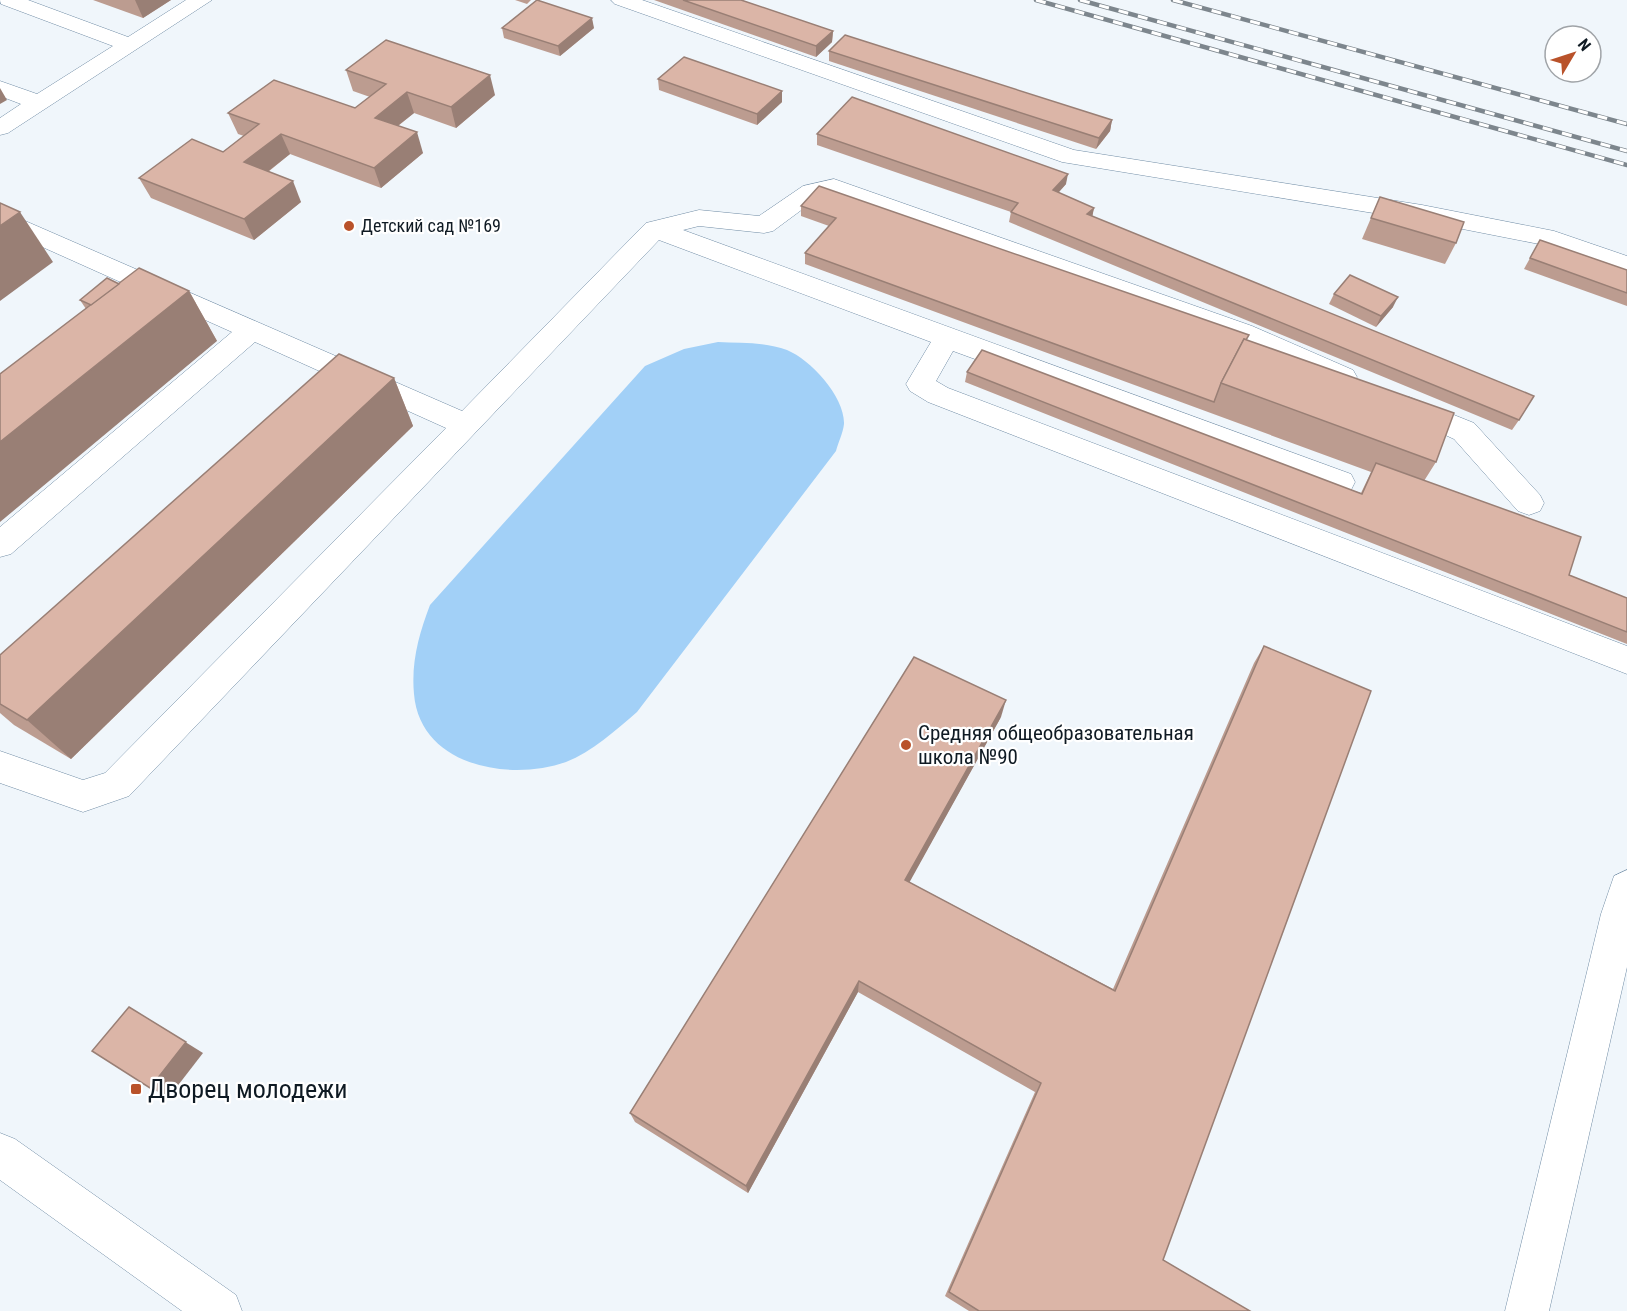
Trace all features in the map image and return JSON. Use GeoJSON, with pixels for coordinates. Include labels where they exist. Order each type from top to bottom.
{"type":"FeatureCollection","features":[{"type":"Feature","properties":{"kind":"main road"},"geometry":{"type":"LineString","coordinates":[[8,0],[130,45]]}},
{"type":"Feature","properties":{"kind":"main road"},"geometry":{"type":"LineString","coordinates":[[0,128],[201,0]]}},
{"type":"Feature","properties":{"kind":"main road"},"geometry":{"type":"LineString","coordinates":[[622,0],[1070,157],[1433,215],[1554,239],[1627,265]]}},
{"type":"Feature","properties":{"kind":"main road"},"geometry":{"type":"LineString","coordinates":[[0,88],[39,103]]}},
{"type":"Feature","properties":{"kind":"main road"},"geometry":{"type":"LineString","coordinates":[[0,767],[83,796],[117,785],[655,229],[699,218],[764,225],[812,191],[834,187],[1242,333],[1464,431],[1529,503]]}},
{"type":"Feature","properties":{"kind":"main road"},"geometry":{"type":"LineString","coordinates":[[7,229],[466,425]]}},
{"type":"Feature","properties":{"kind":"main road"},"geometry":{"type":"LineString","coordinates":[[655,229],[1340,483]]}},
{"type":"Feature","properties":{"kind":"main road"},"geometry":{"type":"LineString","coordinates":[[0,545],[250,331]]}},
{"type":"Feature","properties":{"kind":"main road"},"geometry":{"type":"LineString","coordinates":[[947,338],[920,384],[938,395],[1627,660]]}},
{"type":"Feature","properties":{"kind":"main road"},"geometry":{"type":"LineString","coordinates":[[1527,1311],[1625,907]]}},
{"type":"Feature","properties":{"kind":"main road"},"geometry":{"type":"LineString","coordinates":[[0,1154],[220,1311]]}},
{"type":"Feature","properties":{"kind":"shaded area"},"geometry":{"type":"Polygon","coordinates":[[[718,342],[779,347],[796,355],[816,371],[833,391],[843,413],[844,424],[836,451],[637,712],[603,740],[566,762],[543,768],[519,770],[494,768],[471,762],[450,752],[432,738],[420,718],[414,694],[417,648],[430,605],[645,366],[684,349],[718,342]]]}},
{"type":"Feature","properties":{"kind":"building"},"geometry":{"type":"Polygon","coordinates":[[[537,0],[592,18],[558,46],[502,28],[537,0]]]}},
{"type":"Feature","properties":{"kind":"building"},"geometry":{"type":"Polygon","coordinates":[[[683,0],[741,0],[833,31],[816,46],[683,0]]]}},
{"type":"Feature","properties":{"kind":"building"},"geometry":{"type":"Polygon","coordinates":[[[845,35],[1112,120],[1099,138],[829,51],[845,35]]]}},
{"type":"Feature","properties":{"kind":"building"},"geometry":{"type":"Polygon","coordinates":[[[386,40],[490,75],[451,107],[407,92],[375,118],[417,132],[374,168],[281,134],[244,162],[293,181],[244,219],[139,178],[192,139],[223,152],[259,124],[228,113],[274,80],[355,108],[386,84],[346,70],[386,40]]]}},
{"type":"Feature","properties":{"kind":"building"},"geometry":{"type":"Polygon","coordinates":[[[684,57],[782,91],[757,114],[658,79],[684,57]]]}},
{"type":"Feature","properties":{"kind":"building"},"geometry":{"type":"Polygon","coordinates":[[[852,97],[1068,174],[1053,190],[1094,208],[1087,214],[1534,396],[1519,420],[1011,212],[1018,203],[817,134],[852,97]]]}},
{"type":"Feature","properties":{"kind":"building"},"geometry":{"type":"Polygon","coordinates":[[[819,186],[1249,335],[1246,340],[1244,339],[1221,383],[1214,402],[805,253],[836,218],[801,206],[819,186]]]}},
{"type":"Feature","properties":{"kind":"building"},"geometry":{"type":"Polygon","coordinates":[[[1380,197],[1464,222],[1456,243],[1371,218],[1380,197]]]}},
{"type":"Feature","properties":{"kind":"building"},"geometry":{"type":"Polygon","coordinates":[[[0,203],[20,212],[0,226],[0,203]]]}},
{"type":"Feature","properties":{"kind":"building"},"geometry":{"type":"Polygon","coordinates":[[[1540,240],[1627,270],[1627,293],[1530,258],[1540,240]]]}},
{"type":"Feature","properties":{"kind":"building"},"geometry":{"type":"Polygon","coordinates":[[[139,268],[189,291],[0,442],[0,374],[139,268]]]}},
{"type":"Feature","properties":{"kind":"building"},"geometry":{"type":"Polygon","coordinates":[[[1350,275],[1398,297],[1381,316],[1334,294],[1350,275]]]}},
{"type":"Feature","properties":{"kind":"building"},"geometry":{"type":"Polygon","coordinates":[[[107,278],[119,284],[91,305],[80,300],[107,278]]]}},
{"type":"Feature","properties":{"kind":"building"},"geometry":{"type":"Polygon","coordinates":[[[1244,339],[1454,413],[1436,462],[1221,383],[1244,339]]]}},
{"type":"Feature","properties":{"kind":"building"},"geometry":{"type":"Polygon","coordinates":[[[982,350],[1362,494],[1376,463],[1581,537],[1569,575],[1627,598],[1627,632],[967,372],[982,350]]]}},
{"type":"Feature","properties":{"kind":"building"},"geometry":{"type":"Polygon","coordinates":[[[339,354],[394,378],[27,720],[0,704],[0,655],[339,354]]]}},
{"type":"Feature","properties":{"kind":"building"},"geometry":{"type":"Polygon","coordinates":[[[1264,646],[1371,691],[1163,1260],[1250,1311],[979,1311],[949,1292],[1041,1083],[859,981],[746,1186],[630,1113],[914,657],[1006,700],[905,880],[1115,991],[1264,646]]]}},
{"type":"Feature","properties":{"kind":"building"},"geometry":{"type":"Polygon","coordinates":[[[129,1007],[186,1042],[150,1088],[92,1051],[129,1007]]]}},
{"type":"Feature","properties":{"kind":"railway"},"geometry":{"type":"LineString","coordinates":[[1036,0],[1627,165]]}},
{"type":"Feature","properties":{"kind":"railway"},"geometry":{"type":"LineString","coordinates":[[1080,0],[1627,151]]}},
{"type":"Feature","properties":{"kind":"railway"},"geometry":{"type":"LineString","coordinates":[[1173,0],[1627,124]]}},
{"type":"Feature","properties":{"kind":"place","name":"Детский сад №169"},"geometry":{"type":"Point","coordinates":[349,226]}},
{"type":"Feature","properties":{"kind":"place","name":"Средняя общеобразовательная школа №90"},"geometry":{"type":"Point","coordinates":[906,745]}},
{"type":"Feature","properties":{"kind":"place","name":"Дворец молодежи"},"geometry":{"type":"Point","coordinates":[136,1089]}}]}
